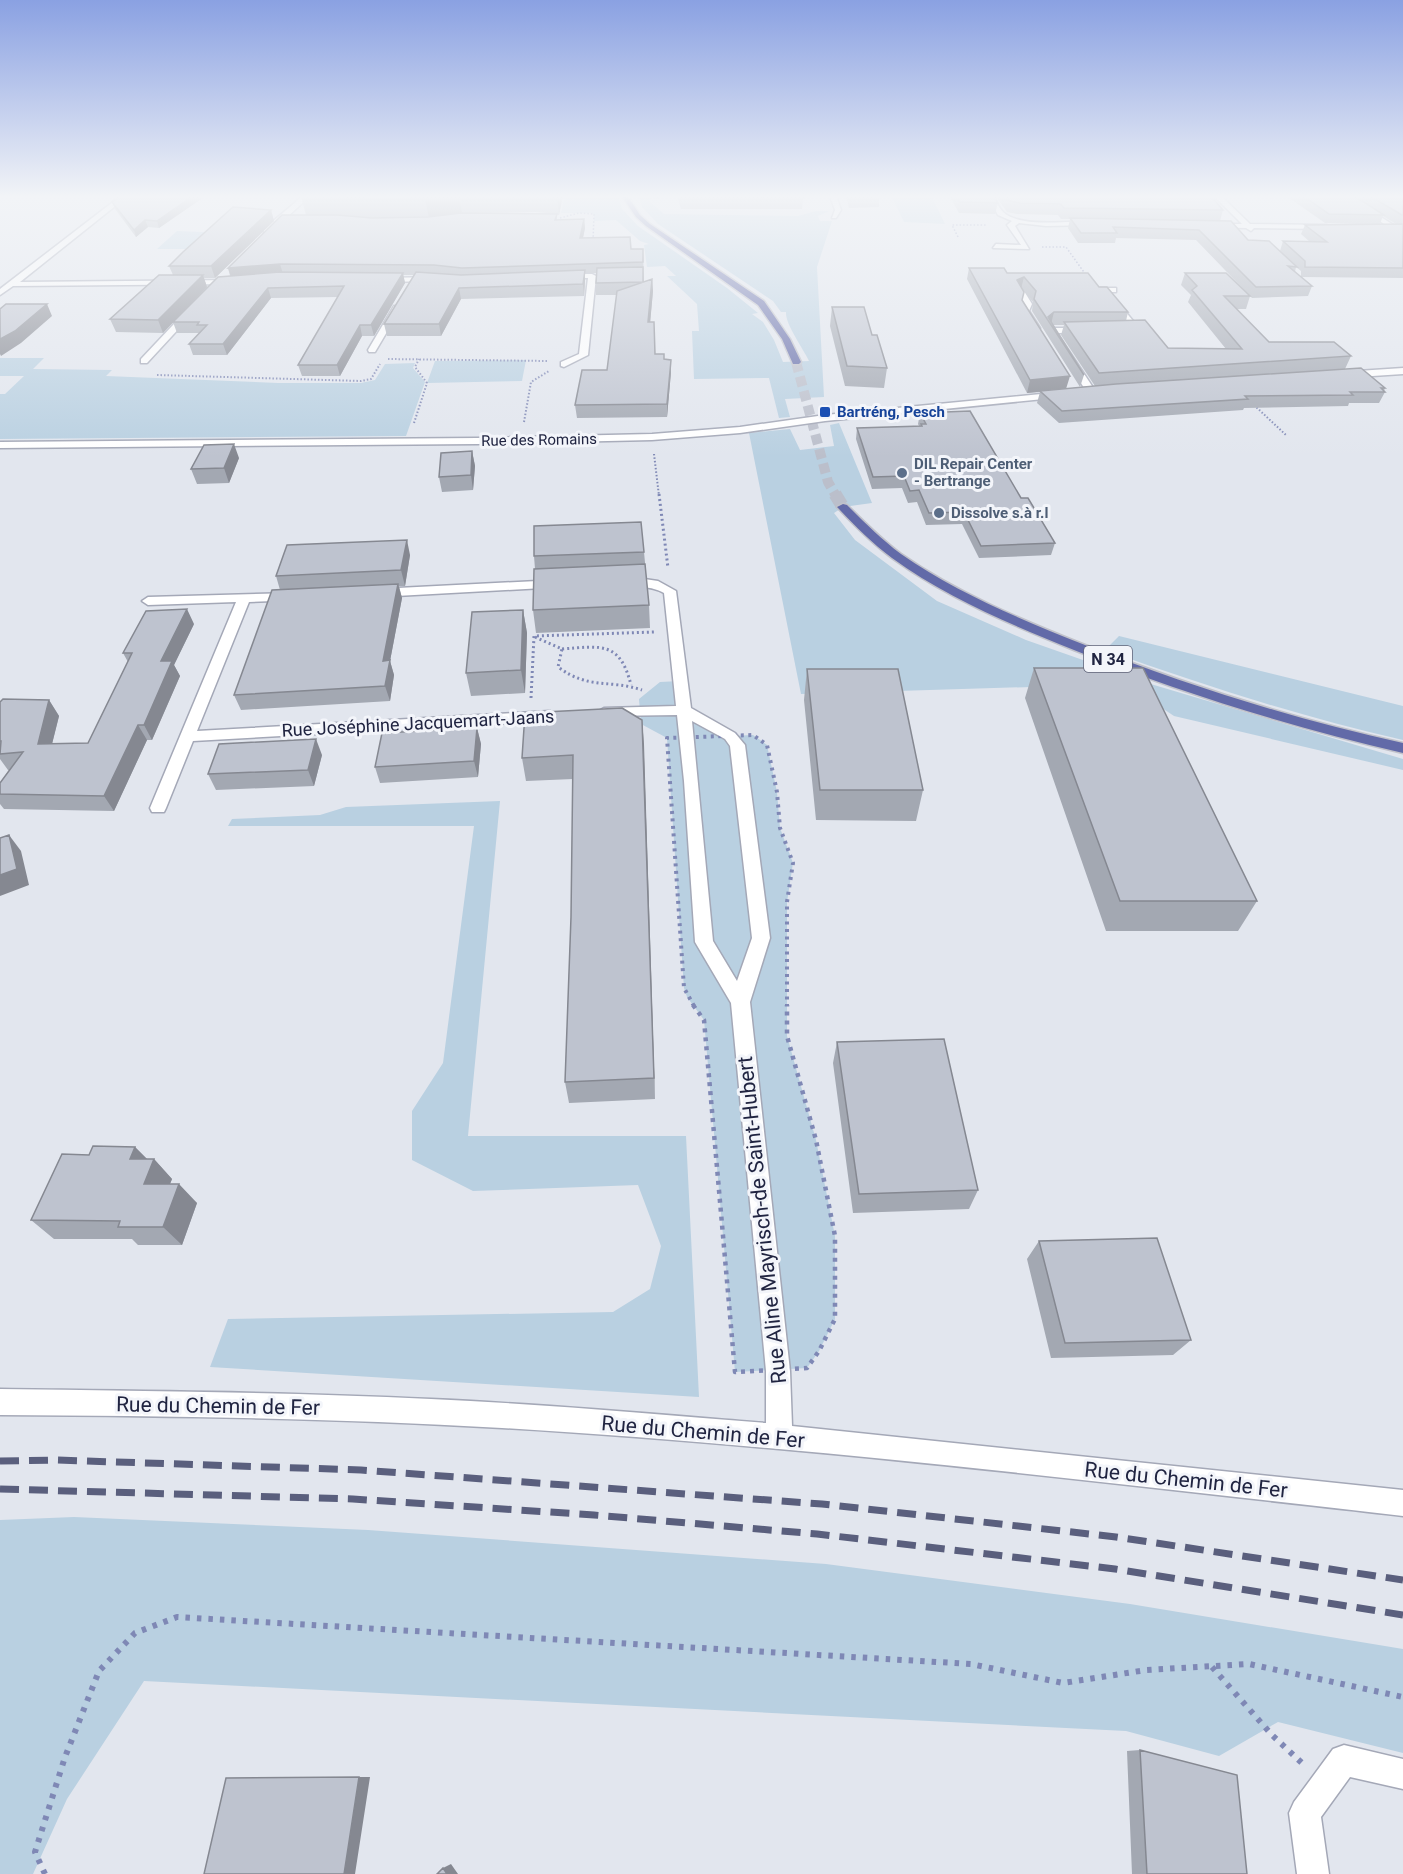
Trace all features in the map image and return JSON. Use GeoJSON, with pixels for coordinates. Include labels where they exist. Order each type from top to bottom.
{"type":"FeatureCollection","features":[{"type":"Feature","properties":{"kind":"main road"},"geometry":{"type":"LineString","coordinates":[[731,282],[761,303],[786,339],[796,362]]}},
{"type":"Feature","properties":{"kind":"main road","name":"N 34"},"geometry":{"type":"LineString","coordinates":[[843,507],[874,537],[903,560],[990,609],[1050,636],[1219,699],[1403,748]]}},
{"type":"Feature","properties":{"kind":"street"},"geometry":{"type":"LineString","coordinates":[[0,293],[13,284],[77,282]]}},
{"type":"Feature","properties":{"kind":"street"},"geometry":{"type":"LineString","coordinates":[[210,291],[218,282]]}},
{"type":"Feature","properties":{"kind":"street"},"geometry":{"type":"LineString","coordinates":[[408,289],[412,282]]}},
{"type":"Feature","properties":{"kind":"street"},"geometry":{"type":"LineString","coordinates":[[564,364],[583,355],[591,282]]}},
{"type":"Feature","properties":{"kind":"street"},"geometry":{"type":"LineString","coordinates":[[1108,290],[1136,330],[1115,330]]}},
{"type":"Feature","properties":{"kind":"street"},"geometry":{"type":"LineString","coordinates":[[1021,293],[1028,304],[1025,311],[1042,338]]}},
{"type":"Feature","properties":{"kind":"street"},"geometry":{"type":"LineString","coordinates":[[144,361],[201,300]]}},
{"type":"Feature","properties":{"kind":"street"},"geometry":{"type":"LineString","coordinates":[[372,350],[402,300]]}},
{"type":"Feature","properties":{"kind":"street","name":"Rue des Romains"},"geometry":{"type":"LineString","coordinates":[[0,445],[408,442],[713,433],[825,418],[1096,391],[1051,330],[1094,330]]}},
{"type":"Feature","properties":{"kind":"street"},"geometry":{"type":"LineString","coordinates":[[1335,376],[1403,371]]}},
{"type":"Feature","properties":{"kind":"street"},"geometry":{"type":"LineString","coordinates":[[606,581],[642,580],[658,583]]}},
{"type":"Feature","properties":{"kind":"street"},"geometry":{"type":"LineString","coordinates":[[360,594],[571,583]]}},
{"type":"Feature","properties":{"kind":"street","name":"Rue Aline Mayrisch-de Saint-Hubert"},"geometry":{"type":"LineString","coordinates":[[658,583],[670,591],[687,738],[704,942],[740,1002]]}},
{"type":"Feature","properties":{"kind":"street"},"geometry":{"type":"LineString","coordinates":[[148,601],[302,597]]}},
{"type":"Feature","properties":{"kind":"street"},"geometry":{"type":"LineString","coordinates":[[158,808],[243,600]]}},
{"type":"Feature","properties":{"kind":"street"},"geometry":{"type":"LineString","coordinates":[[585,714],[684,710],[730,736]]}},
{"type":"Feature","properties":{"kind":"street","name":"Rue Joséphine Jacquemart-Jaans"},"geometry":{"type":"LineString","coordinates":[[189,736],[563,715]]}},
{"type":"Feature","properties":{"kind":"street","name":"Rue Aline Mayrisch-de Saint-Hubert"},"geometry":{"type":"LineString","coordinates":[[730,736],[737,745],[762,938],[740,1002],[778,1371],[779,1438]]}},
{"type":"Feature","properties":{"kind":"street","name":"Rue du Chemin de Fer"},"geometry":{"type":"LineString","coordinates":[[0,1402],[279,1406],[570,1420],[779,1438],[1403,1503]]}},
{"type":"Feature","properties":{"kind":"street"},"geometry":{"type":"LineString","coordinates":[[1313,1874],[1305,1813],[1344,1760],[1403,1774]]}},
{"type":"Feature","properties":{"kind":"path"},"geometry":{"type":"LineString","coordinates":[[1091,282],[1108,290]]}},
{"type":"Feature","properties":{"kind":"path"},"geometry":{"type":"LineString","coordinates":[[408,442],[428,383],[415,367],[419,359]]}},
{"type":"Feature","properties":{"kind":"path"},"geometry":{"type":"LineString","coordinates":[[144,361],[134,374],[281,381],[371,379],[383,360],[543,360],[564,364]]}},
{"type":"Feature","properties":{"kind":"path"},"geometry":{"type":"LineString","coordinates":[[520,440],[531,382],[564,364]]}},
{"type":"Feature","properties":{"kind":"path"},"geometry":{"type":"LineString","coordinates":[[1248,399],[1287,436]]}},
{"type":"Feature","properties":{"kind":"path"},"geometry":{"type":"LineString","coordinates":[[651,435],[669,573],[651,589],[656,642]]}},
{"type":"Feature","properties":{"kind":"path"},"geometry":{"type":"LineString","coordinates":[[534,636],[655,632]]}},
{"type":"Feature","properties":{"kind":"path"},"geometry":{"type":"LineString","coordinates":[[534,636],[562,649],[591,647],[614,651],[624,661],[631,685]]}},
{"type":"Feature","properties":{"kind":"path"},"geometry":{"type":"LineString","coordinates":[[530,717],[534,636]]}},
{"type":"Feature","properties":{"kind":"path"},"geometry":{"type":"LineString","coordinates":[[562,649],[558,667],[571,678],[590,685],[631,685],[647,692],[639,699],[641,724],[667,738],[753,735],[766,745],[777,792],[780,828],[793,863],[786,902],[787,1036],[816,1140],[835,1236],[835,1319],[819,1351],[807,1368],[735,1372],[704,1020],[687,997],[684,988],[667,738]]}},
{"type":"Feature","properties":{"kind":"path"},"geometry":{"type":"LineString","coordinates":[[45,1874],[35,1852],[65,1757],[99,1671],[135,1633],[177,1617],[971,1664],[1064,1683],[1146,1670],[1249,1664],[1403,1697]]}},
{"type":"Feature","properties":{"kind":"path"},"geometry":{"type":"LineString","coordinates":[[1212,1666],[1272,1735],[1324,1785]]}},
{"type":"Feature","properties":{"kind":"shaded area"},"geometry":{"type":"Polygon","coordinates":[[[674,282],[719,282],[758,313],[752,314],[763,322],[783,362],[809,361],[791,329],[786,312],[781,312],[773,301],[745,282],[818,282],[824,397],[785,399],[790,417],[779,418],[769,378],[694,379],[692,331],[699,331],[697,304],[674,282]]]}},
{"type":"Feature","properties":{"kind":"shaded area"},"geometry":{"type":"Polygon","coordinates":[[[0,358],[44,358],[33,369],[112,370],[106,376],[278,383],[361,383],[375,380],[385,364],[415,363],[413,368],[425,382],[406,436],[0,439],[0,394],[5,394],[24,376],[0,376],[0,358]]]}},
{"type":"Feature","properties":{"kind":"shaded area"},"geometry":{"type":"Polygon","coordinates":[[[526,360],[522,381],[427,383],[435,361],[526,360]]]}},
{"type":"Feature","properties":{"kind":"shaded area"},"geometry":{"type":"Polygon","coordinates":[[[839,423],[872,503],[843,507],[834,513],[855,540],[937,601],[1026,640],[1154,685],[1403,759],[1403,770],[1174,716],[1126,684],[801,694],[749,433],[790,429],[800,450],[834,446],[830,425],[839,423]]]}},
{"type":"Feature","properties":{"kind":"shaded area"},"geometry":{"type":"Polygon","coordinates":[[[1119,636],[1403,706],[1403,740],[1253,700],[1105,650],[1119,636]]]}},
{"type":"Feature","properties":{"kind":"shaded area"},"geometry":{"type":"Polygon","coordinates":[[[680,681],[684,710],[730,736],[753,735],[767,745],[777,792],[780,828],[793,863],[787,902],[787,1036],[816,1140],[835,1236],[835,1319],[819,1351],[807,1368],[735,1372],[704,1020],[687,997],[684,988],[667,738],[641,724],[639,699],[660,682],[680,681]]]}},
{"type":"Feature","properties":{"kind":"shaded area"},"geometry":{"type":"Polygon","coordinates":[[[500,801],[468,1136],[686,1136],[699,1397],[210,1367],[228,1319],[613,1312],[650,1289],[661,1246],[638,1185],[473,1191],[412,1160],[412,1111],[443,1063],[474,826],[228,826],[232,819],[320,815],[346,807],[500,801]]]}},
{"type":"Feature","properties":{"kind":"shaded area"},"geometry":{"type":"Polygon","coordinates":[[[74,1517],[368,1530],[826,1564],[1130,1604],[1403,1649],[1403,1753],[1278,1722],[1219,1756],[1126,1731],[144,1681],[67,1799],[33,1874],[0,1874],[0,1520],[74,1517]]]}},
{"type":"Feature","properties":{"kind":"building"},"geometry":{"type":"Polygon","coordinates":[[[151,282],[196,282],[158,320],[110,319],[151,282]]]}},
{"type":"Feature","properties":{"kind":"building"},"geometry":{"type":"Polygon","coordinates":[[[213,282],[397,282],[371,325],[360,325],[337,365],[298,365],[344,286],[268,288],[223,344],[189,344],[207,325],[197,325],[199,322],[173,322],[213,282]]]}},
{"type":"Feature","properties":{"kind":"building"},"geometry":{"type":"Polygon","coordinates":[[[410,282],[583,282],[459,288],[439,324],[384,324],[410,282]]]}},
{"type":"Feature","properties":{"kind":"building"},"geometry":{"type":"Polygon","coordinates":[[[642,282],[652,282],[648,322],[654,322],[655,354],[664,354],[664,359],[671,360],[667,404],[575,405],[582,370],[607,370],[617,291],[642,282]]]}},
{"type":"Feature","properties":{"kind":"building"},"geometry":{"type":"Polygon","coordinates":[[[977,282],[1018,282],[1024,292],[1022,300],[1070,376],[1030,380],[977,282]]]}},
{"type":"Feature","properties":{"kind":"building"},"geometry":{"type":"Polygon","coordinates":[[[1029,282],[1095,282],[1099,287],[1107,287],[1128,312],[1054,312],[1048,317],[1084,375],[1034,299],[1036,291],[1029,282]]]}},
{"type":"Feature","properties":{"kind":"building"},"geometry":{"type":"Polygon","coordinates":[[[1194,282],[1236,282],[1250,296],[1224,296],[1269,342],[1334,342],[1351,356],[1099,373],[1064,322],[1145,320],[1168,348],[1242,349],[1192,290],[1197,286],[1194,282]]]}},
{"type":"Feature","properties":{"kind":"building"},"geometry":{"type":"Polygon","coordinates":[[[1251,282],[1308,282],[1312,286],[1256,287],[1251,282]]]}},
{"type":"Feature","properties":{"kind":"building"},"geometry":{"type":"Polygon","coordinates":[[[6,304],[47,304],[15,331],[0,339],[0,309],[6,304]]]}},
{"type":"Feature","properties":{"kind":"building"},"geometry":{"type":"Polygon","coordinates":[[[832,307],[864,307],[872,335],[877,335],[887,368],[847,366],[832,307]]]}},
{"type":"Feature","properties":{"kind":"building"},"geometry":{"type":"Polygon","coordinates":[[[1361,368],[1385,388],[1381,388],[1385,392],[1350,392],[1353,395],[1245,396],[1248,399],[1062,411],[1040,391],[1116,384],[1361,368]]]}},
{"type":"Feature","properties":{"kind":"building"},"geometry":{"type":"Polygon","coordinates":[[[970,411],[1021,498],[1028,498],[1055,543],[981,546],[964,512],[929,513],[919,490],[910,491],[904,476],[873,477],[857,428],[922,426],[921,424],[926,424],[920,413],[970,411]]]}},
{"type":"Feature","properties":{"kind":"building"},"geometry":{"type":"Polygon","coordinates":[[[234,444],[224,468],[191,469],[204,445],[234,444]]]}},
{"type":"Feature","properties":{"kind":"building"},"geometry":{"type":"Polygon","coordinates":[[[472,451],[471,475],[439,477],[441,453],[472,451]]]}},
{"type":"Feature","properties":{"kind":"building"},"geometry":{"type":"Polygon","coordinates":[[[641,522],[644,552],[534,556],[534,526],[641,522]]]}},
{"type":"Feature","properties":{"kind":"building"},"geometry":{"type":"Polygon","coordinates":[[[407,540],[401,570],[276,576],[287,545],[407,540]]]}},
{"type":"Feature","properties":{"kind":"building"},"geometry":{"type":"Polygon","coordinates":[[[645,564],[649,605],[533,610],[534,569],[645,564]]]}},
{"type":"Feature","properties":{"kind":"building"},"geometry":{"type":"Polygon","coordinates":[[[398,584],[383,661],[390,660],[385,686],[234,695],[272,590],[398,584]]]}},
{"type":"Feature","properties":{"kind":"building"},"geometry":{"type":"Polygon","coordinates":[[[187,609],[161,661],[172,661],[144,725],[138,725],[104,796],[0,794],[0,783],[23,752],[0,754],[0,702],[3,699],[49,700],[38,744],[88,743],[132,653],[123,653],[146,611],[187,609]]]}},
{"type":"Feature","properties":{"kind":"building"},"geometry":{"type":"Polygon","coordinates":[[[523,610],[521,670],[466,673],[472,612],[523,610]]]}},
{"type":"Feature","properties":{"kind":"building"},"geometry":{"type":"Polygon","coordinates":[[[1034,668],[1143,668],[1257,901],[1120,901],[1034,668]]]}},
{"type":"Feature","properties":{"kind":"building"},"geometry":{"type":"Polygon","coordinates":[[[807,669],[898,669],[923,790],[820,790],[807,669]]]}},
{"type":"Feature","properties":{"kind":"building"},"geometry":{"type":"Polygon","coordinates":[[[622,708],[642,720],[654,1078],[565,1082],[571,917],[573,755],[522,758],[525,713],[622,708]]]}},
{"type":"Feature","properties":{"kind":"building"},"geometry":{"type":"Polygon","coordinates":[[[477,728],[474,761],[375,767],[382,733],[477,728]]]}},
{"type":"Feature","properties":{"kind":"building"},"geometry":{"type":"Polygon","coordinates":[[[316,739],[308,770],[208,774],[219,744],[316,739]]]}},
{"type":"Feature","properties":{"kind":"building"},"geometry":{"type":"Polygon","coordinates":[[[9,835],[17,869],[0,875],[0,838],[9,835]]]}},
{"type":"Feature","properties":{"kind":"building"},"geometry":{"type":"Polygon","coordinates":[[[944,1039],[978,1190],[859,1194],[837,1042],[944,1039]]]}},
{"type":"Feature","properties":{"kind":"building"},"geometry":{"type":"Polygon","coordinates":[[[93,1146],[135,1147],[130,1159],[154,1159],[144,1184],[179,1184],[163,1227],[118,1227],[120,1221],[31,1220],[62,1154],[89,1155],[93,1146]]]}},
{"type":"Feature","properties":{"kind":"building"},"geometry":{"type":"Polygon","coordinates":[[[1157,1238],[1191,1340],[1065,1343],[1039,1241],[1157,1238]]]}},
{"type":"Feature","properties":{"kind":"building"},"geometry":{"type":"Polygon","coordinates":[[[1140,1750],[1237,1775],[1247,1874],[1147,1874],[1140,1750]]]}},
{"type":"Feature","properties":{"kind":"building"},"geometry":{"type":"Polygon","coordinates":[[[359,1777],[344,1874],[204,1874],[226,1778],[359,1777]]]}},
{"type":"Feature","properties":{"kind":"building"},"geometry":{"type":"Polygon","coordinates":[[[443,1868],[447,1874],[437,1874],[443,1868]]]}},
{"type":"Feature","properties":{"kind":"tunnel"},"geometry":{"type":"LineString","coordinates":[[796,362],[828,482],[836,496]]}},
{"type":"Feature","properties":{"kind":"tunnel"},"geometry":{"type":"LineString","coordinates":[[835,494],[843,507]]}},
{"type":"Feature","properties":{"kind":"railway"},"geometry":{"type":"LineString","coordinates":[[0,1461],[56,1460],[361,1470],[822,1504],[1116,1537],[1403,1580]]}},
{"type":"Feature","properties":{"kind":"railway"},"geometry":{"type":"LineString","coordinates":[[0,1489],[353,1499],[594,1515],[817,1534],[1115,1569],[1403,1615]]}},
{"type":"Feature","properties":{"kind":"place","name":"Bartréng, Pesch"},"geometry":{"type":"Point","coordinates":[825,412]}},
{"type":"Feature","properties":{"kind":"place","name":"DIL Repair Center - Bertrange"},"geometry":{"type":"Point","coordinates":[902,473]}},
{"type":"Feature","properties":{"kind":"place","name":"Dissolve s.à r.l"},"geometry":{"type":"Point","coordinates":[939,513]}}]}
